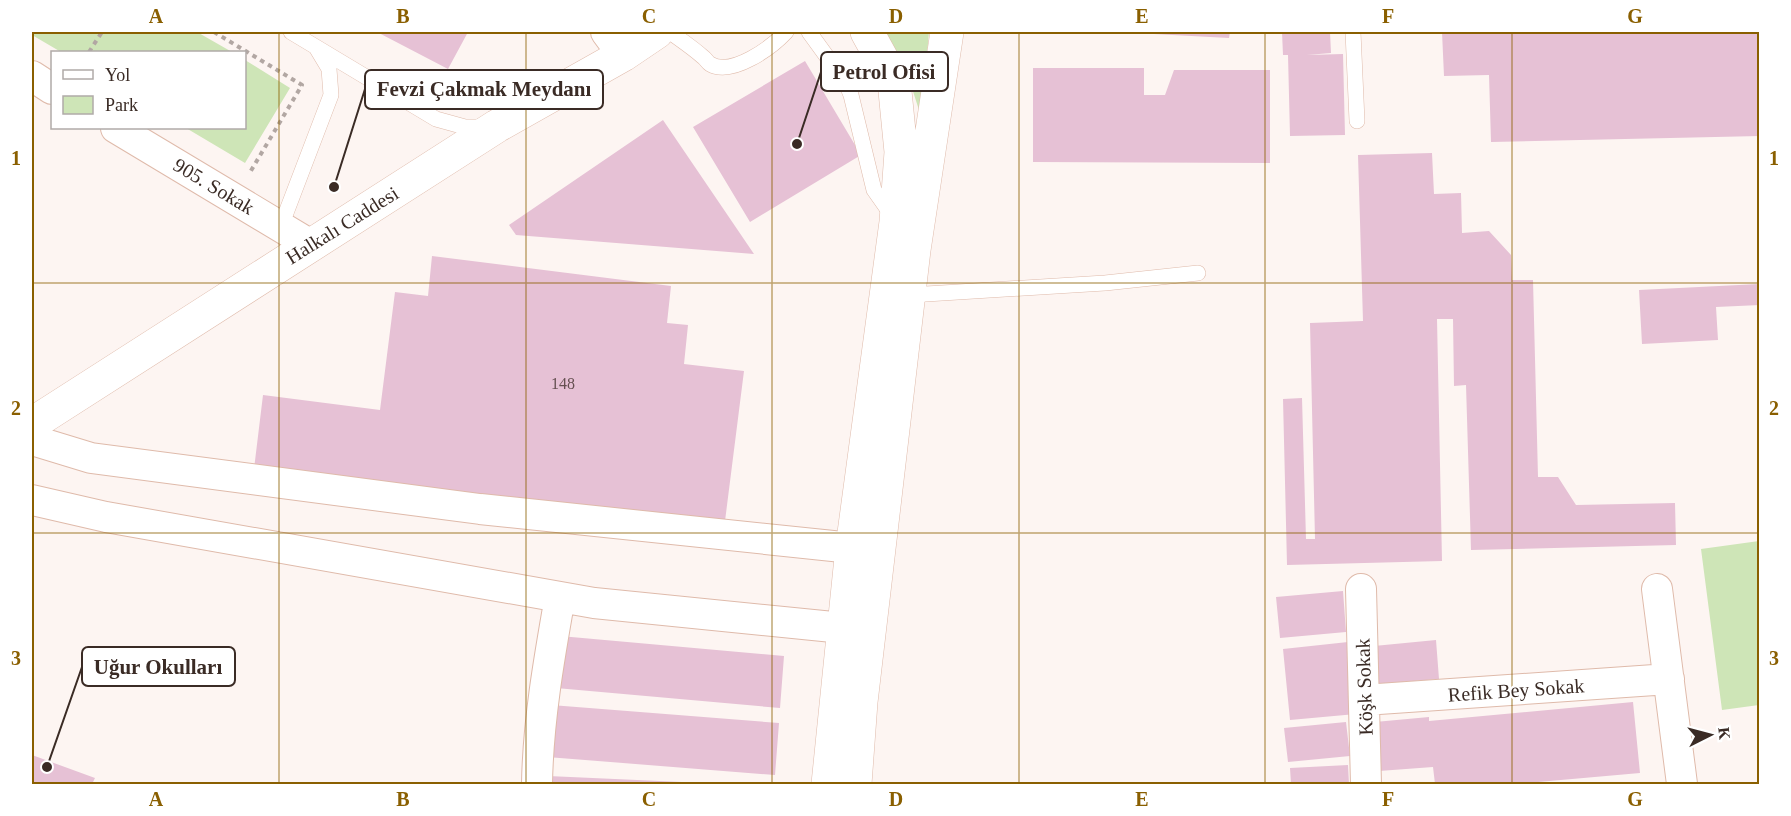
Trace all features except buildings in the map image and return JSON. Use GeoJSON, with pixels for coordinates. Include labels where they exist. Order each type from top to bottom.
{"type":"FeatureCollection","features":[{"type":"Feature","properties":{"kind":"main road","name":"Halkalı Caddesi"},"geometry":{"type":"LineString","coordinates":[[32,424],[497,126],[615,43],[657,32]]}},
{"type":"Feature","properties":{"kind":"main road"},"geometry":{"type":"LineString","coordinates":[[828,784],[852,548],[896,222],[901,152],[894,81],[867,32]]}},
{"type":"Feature","properties":{"kind":"main road"},"geometry":{"type":"LineString","coordinates":[[855,784],[861,702],[914,250],[947,32]]}},
{"type":"Feature","properties":{"kind":"street"},"geometry":{"type":"LineString","coordinates":[[32,76],[51,88]]}},
{"type":"Feature","properties":{"kind":"street","name":"905. Sokak"},"geometry":{"type":"LineString","coordinates":[[118,129],[311,245]]}},
{"type":"Feature","properties":{"kind":"street"},"geometry":{"type":"LineString","coordinates":[[32,440],[91,458],[492,511],[852,548]]}},
{"type":"Feature","properties":{"kind":"street"},"geometry":{"type":"LineString","coordinates":[[32,500],[106,517],[594,603],[843,628]]}},
{"type":"Feature","properties":{"kind":"street","name":"Köşk Sokak"},"geometry":{"type":"LineString","coordinates":[[1361,589],[1366,784]]}},
{"type":"Feature","properties":{"kind":"street"},"geometry":{"type":"LineString","coordinates":[[1657,590],[1682,784]]}},
{"type":"Feature","properties":{"kind":"street"},"geometry":{"type":"LineString","coordinates":[[537,784],[537,763],[549,662],[560,597]]}},
{"type":"Feature","properties":{"kind":"street","name":"Refik Bey Sokak"},"geometry":{"type":"LineString","coordinates":[[1364,700],[1669,679]]}},
{"type":"Feature","properties":{"kind":"lane"},"geometry":{"type":"LineString","coordinates":[[291,32],[436,119],[465,127],[497,126]]}},
{"type":"Feature","properties":{"kind":"lane"},"geometry":{"type":"LineString","coordinates":[[670,32],[710,64],[735,66],[747,62],[786,32]]}},
{"type":"Feature","properties":{"kind":"lane"},"geometry":{"type":"LineString","coordinates":[[809,32],[846,83],[874,190],[896,222]]}},
{"type":"Feature","properties":{"kind":"lane"},"geometry":{"type":"LineString","coordinates":[[1353,32],[1357,121]]}},
{"type":"Feature","properties":{"kind":"lane"},"geometry":{"type":"LineString","coordinates":[[281,226],[331,95],[329,69],[315,46]]}},
{"type":"Feature","properties":{"kind":"lane"},"geometry":{"type":"LineString","coordinates":[[910,295],[1105,283],[1198,273]]}},
{"type":"Feature","properties":{"kind":"path"},"geometry":{"type":"LineString","coordinates":[[90,51],[102,32]]}},
{"type":"Feature","properties":{"kind":"path"},"geometry":{"type":"LineString","coordinates":[[214,32],[246,51]]}},
{"type":"Feature","properties":{"kind":"path"},"geometry":{"type":"LineString","coordinates":[[239,169],[249,175],[302,85],[246,51]]}},
{"type":"Feature","properties":{"kind":"green space"},"geometry":{"type":"Polygon","coordinates":[[[32,32],[197,32],[230,51],[59,51],[32,35],[32,32]]]}},
{"type":"Feature","properties":{"kind":"green space"},"geometry":{"type":"Polygon","coordinates":[[[886,32],[929,32],[924,90],[919,110],[907,73],[886,32]]]}},
{"type":"Feature","properties":{"kind":"green space"},"geometry":{"type":"Polygon","coordinates":[[[246,61],[290,88],[245,163],[188,129],[246,129],[246,61]]]}},
{"type":"Feature","properties":{"kind":"green space"},"geometry":{"type":"Polygon","coordinates":[[[1759,541],[1759,705],[1722,710],[1701,549],[1759,541]]]}},
{"type":"Feature","properties":{"kind":"place","name":"Petrol Ofisi"},"geometry":{"type":"Point","coordinates":[797,144]}},
{"type":"Feature","properties":{"kind":"place","name":"Fevzi Çakmak Meydanı"},"geometry":{"type":"Point","coordinates":[334,187]}},
{"type":"Feature","properties":{"kind":"place","name":"Uğur Okulları"},"geometry":{"type":"Point","coordinates":[47,767]}}]}
